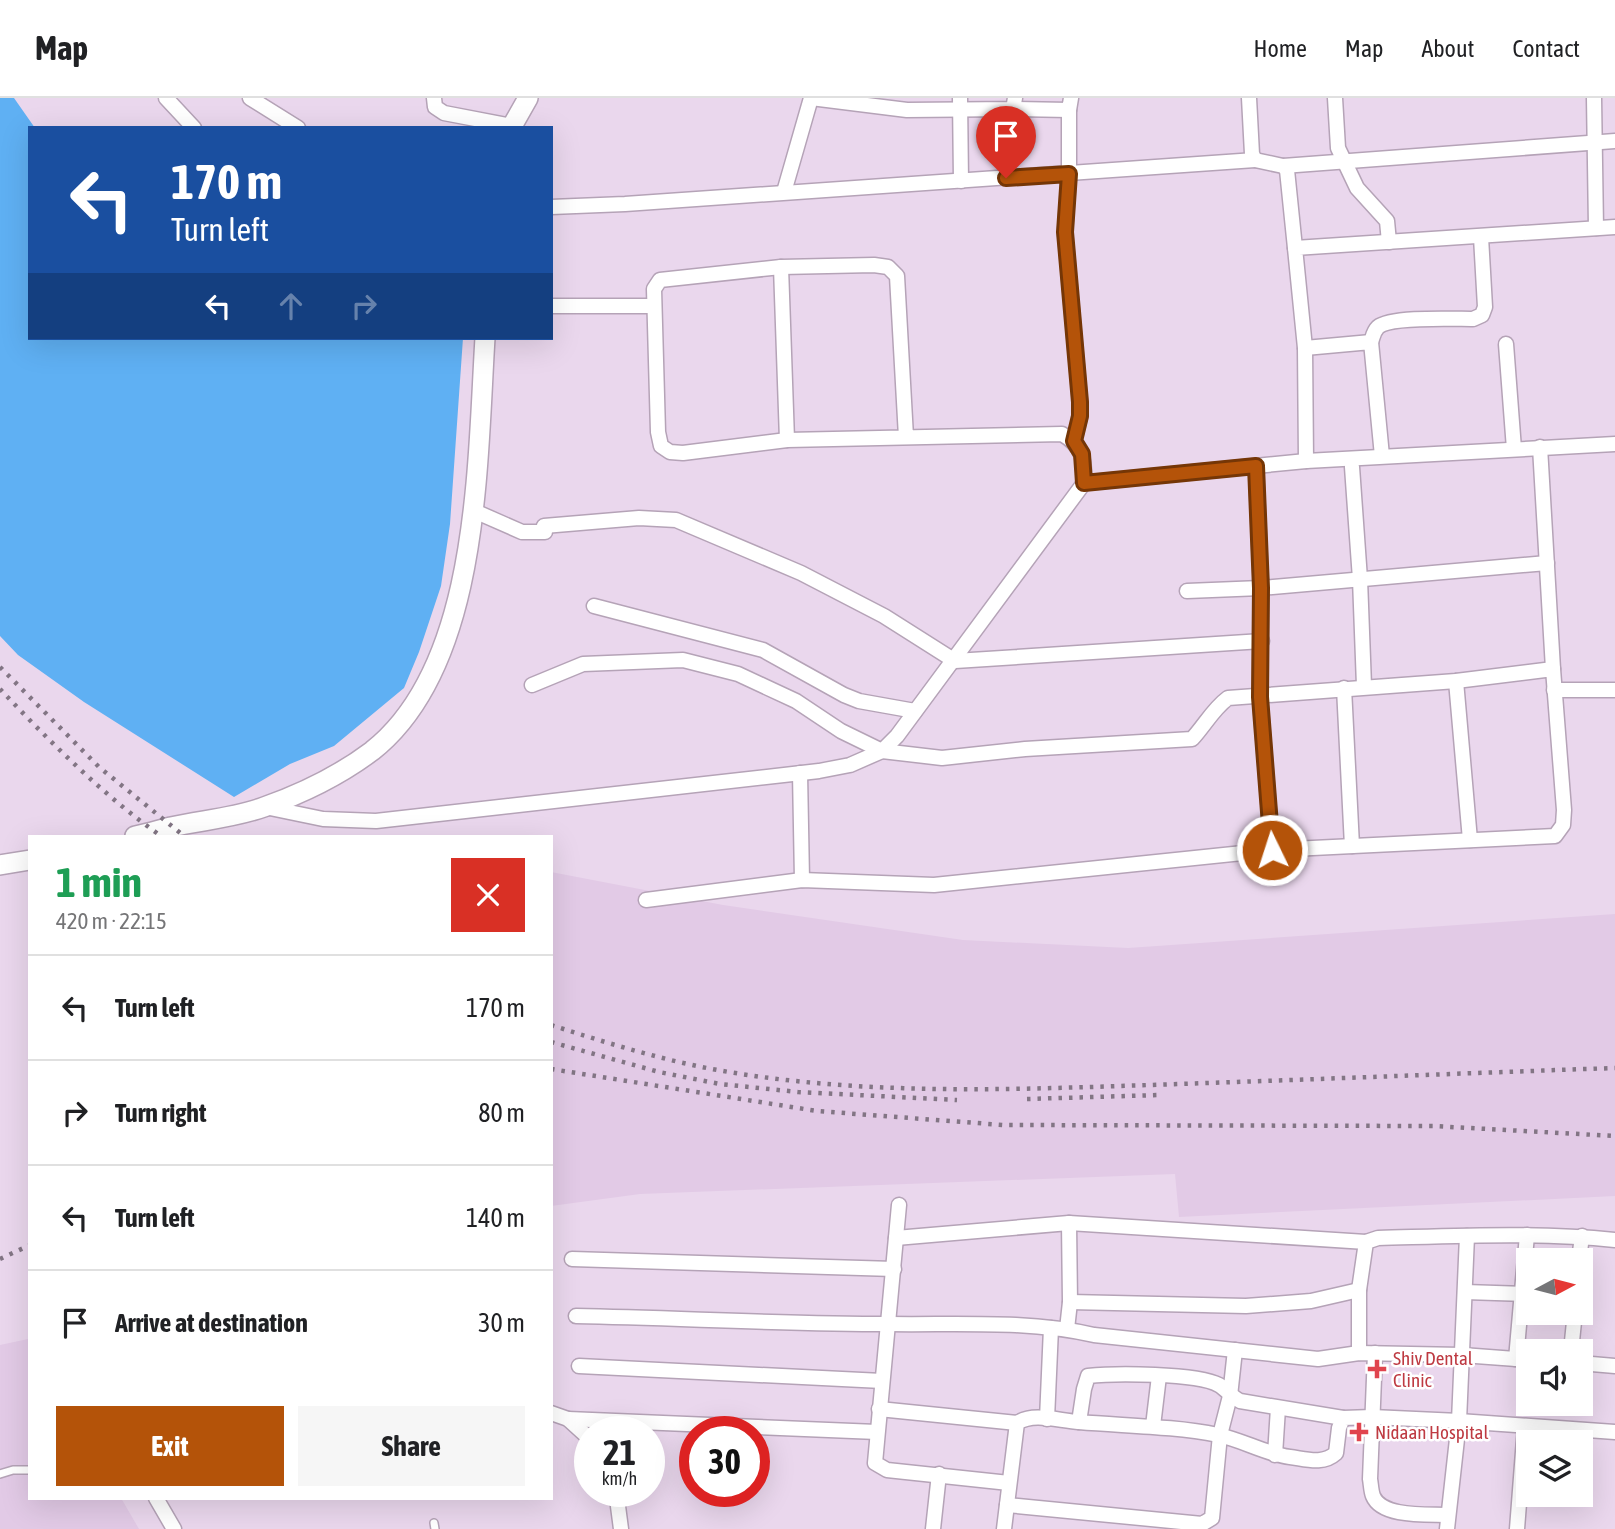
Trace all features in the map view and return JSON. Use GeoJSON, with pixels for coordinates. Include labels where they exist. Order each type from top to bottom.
{"type":"FeatureCollection","features":[{"type":"Feature","properties":{"kind":"main road"},"geometry":{"type":"LineString","coordinates":[[512,126],[528,98]]}},
{"type":"Feature","properties":{"kind":"main road"},"geometry":{"type":"LineString","coordinates":[[139,835],[244,814],[323,780],[373,750],[421,695],[438,664],[463,573],[472,510],[485,340]]}},
{"type":"Feature","properties":{"kind":"main road"},"geometry":{"type":"LineString","coordinates":[[0,865],[28,860]]}},
{"type":"Feature","properties":{"kind":"street"},"geometry":{"type":"LineString","coordinates":[[166,98],[192,126]]}},
{"type":"Feature","properties":{"kind":"street"},"geometry":{"type":"LineString","coordinates":[[250,98],[295,126]]}},
{"type":"Feature","properties":{"kind":"street"},"geometry":{"type":"LineString","coordinates":[[434,98],[435,107],[443,113],[506,126]]}},
{"type":"Feature","properties":{"kind":"street"},"geometry":{"type":"LineString","coordinates":[[785,192],[811,98],[895,109],[960,104],[1070,104],[1065,232],[1080,402],[1080,416],[1074,441]]}},
{"type":"Feature","properties":{"kind":"street"},"geometry":{"type":"LineString","coordinates":[[1249,98],[1252,154],[1255,160]]}},
{"type":"Feature","properties":{"kind":"street"},"geometry":{"type":"LineString","coordinates":[[1335,98],[1338,148],[1357,188],[1387,221],[1389,242]]}},
{"type":"Feature","properties":{"kind":"street"},"geometry":{"type":"LineString","coordinates":[[1594,98],[1596,228]]}},
{"type":"Feature","properties":{"kind":"street"},"geometry":{"type":"LineString","coordinates":[[960,104],[961,181]]}},
{"type":"Feature","properties":{"kind":"street"},"geometry":{"type":"LineString","coordinates":[[553,207],[1255,160],[1283,166],[1615,141]]}},
{"type":"Feature","properties":{"kind":"street"},"geometry":{"type":"LineString","coordinates":[[1283,166],[1290,183],[1305,348],[1306,461]]}},
{"type":"Feature","properties":{"kind":"street"},"geometry":{"type":"LineString","coordinates":[[1295,248],[1615,227]]}},
{"type":"Feature","properties":{"kind":"street"},"geometry":{"type":"LineString","coordinates":[[1382,456],[1371,342],[1374,333],[1380,325],[1403,320],[1473,319],[1482,315],[1485,307],[1481,237]]}},
{"type":"Feature","properties":{"kind":"street"},"geometry":{"type":"LineString","coordinates":[[264,807],[323,819],[376,821],[800,774],[850,765],[881,751],[955,660],[1084,483],[1082,454],[1074,441],[1062,435],[788,440],[683,453],[670,452],[661,446],[658,432],[654,289],[660,280],[781,267],[888,267],[897,276],[906,437]]}},
{"type":"Feature","properties":{"kind":"street"},"geometry":{"type":"LineString","coordinates":[[781,267],[788,440]]}},
{"type":"Feature","properties":{"kind":"street"},"geometry":{"type":"LineString","coordinates":[[553,306],[654,306]]}},
{"type":"Feature","properties":{"kind":"street"},"geometry":{"type":"LineString","coordinates":[[1305,348],[1371,342]]}},
{"type":"Feature","properties":{"kind":"street"},"geometry":{"type":"LineString","coordinates":[[1506,344],[1514,449]]}},
{"type":"Feature","properties":{"kind":"street"},"geometry":{"type":"LineString","coordinates":[[1084,483],[1306,461],[1615,444]]}},
{"type":"Feature","properties":{"kind":"street"},"geometry":{"type":"LineString","coordinates":[[646,900],[802,880],[934,885],[1272,850],[1555,836],[1563,825],[1564,810],[1540,447]]}},
{"type":"Feature","properties":{"kind":"street"},"geometry":{"type":"LineString","coordinates":[[1256,466],[1262,641],[1260,697],[1272,850]]}},
{"type":"Feature","properties":{"kind":"street"},"geometry":{"type":"LineString","coordinates":[[1352,467],[1364,686]]}},
{"type":"Feature","properties":{"kind":"street"},"geometry":{"type":"LineString","coordinates":[[472,510],[522,532],[639,518],[676,520],[801,573],[884,616],[955,660],[1262,641]]}},
{"type":"Feature","properties":{"kind":"street"},"geometry":{"type":"LineString","coordinates":[[1187,591],[1261,588],[1547,563]]}},
{"type":"Feature","properties":{"kind":"street"},"geometry":{"type":"LineString","coordinates":[[594,606],[763,650],[844,695],[859,701],[915,711]]}},
{"type":"Feature","properties":{"kind":"street"},"geometry":{"type":"LineString","coordinates":[[532,685],[583,664],[683,660],[738,674],[796,701],[841,731],[881,751],[942,758],[1025,749],[1192,739],[1216,707],[1228,698],[1456,681],[1553,669]]}},
{"type":"Feature","properties":{"kind":"street"},"geometry":{"type":"LineString","coordinates":[[1456,681],[1470,840]]}},
{"type":"Feature","properties":{"kind":"street"},"geometry":{"type":"LineString","coordinates":[[1344,688],[1352,846]]}},
{"type":"Feature","properties":{"kind":"street"},"geometry":{"type":"LineString","coordinates":[[1554,690],[1615,690]]}},
{"type":"Feature","properties":{"kind":"street"},"geometry":{"type":"LineString","coordinates":[[800,774],[802,880]]}},
{"type":"Feature","properties":{"kind":"street"},"geometry":{"type":"LineString","coordinates":[[899,1205],[876,1463],[881,1468],[1009,1483]]}},
{"type":"Feature","properties":{"kind":"street"},"geometry":{"type":"LineString","coordinates":[[896,1238],[1069,1223],[1366,1242],[1378,1238],[1527,1235],[1582,1236],[1615,1240]]}},
{"type":"Feature","properties":{"kind":"street"},"geometry":{"type":"LineString","coordinates":[[1068,1329],[1069,1223]]}},
{"type":"Feature","properties":{"kind":"street"},"geometry":{"type":"LineString","coordinates":[[1527,1235],[1527,1248]]}},
{"type":"Feature","properties":{"kind":"street"},"geometry":{"type":"LineString","coordinates":[[1374,1353],[1370,1479],[1373,1498],[1384,1508],[1447,1522],[1459,1421],[1467,1236]]}},
{"type":"Feature","properties":{"kind":"street"},"geometry":{"type":"LineString","coordinates":[[1581,1248],[1582,1236]]}},
{"type":"Feature","properties":{"kind":"street"},"geometry":{"type":"LineString","coordinates":[[1359,1353],[1359,1290],[1366,1242]]}},
{"type":"Feature","properties":{"kind":"street"},"geometry":{"type":"LineString","coordinates":[[572,1259],[894,1269]]}},
{"type":"Feature","properties":{"kind":"street"},"geometry":{"type":"LineString","coordinates":[[1070,1302],[1246,1306],[1311,1301],[1359,1290]]}},
{"type":"Feature","properties":{"kind":"street"},"geometry":{"type":"LineString","coordinates":[[1465,1292],[1516,1293]]}},
{"type":"Feature","properties":{"kind":"street"},"geometry":{"type":"LineString","coordinates":[[576,1316],[887,1324],[1010,1324],[1318,1359],[1359,1353],[1516,1359]]}},
{"type":"Feature","properties":{"kind":"street"},"geometry":{"type":"LineString","coordinates":[[1047,1419],[1051,1328]]}},
{"type":"Feature","properties":{"kind":"street"},"geometry":{"type":"LineString","coordinates":[[1007,1505],[1202,1524],[1212,1518],[1220,1435],[1230,1396],[1235,1350]]}},
{"type":"Feature","properties":{"kind":"street"},"geometry":{"type":"LineString","coordinates":[[1593,1364],[1615,1366]]}},
{"type":"Feature","properties":{"kind":"street"},"geometry":{"type":"LineString","coordinates":[[579,1366],[882,1381]]}},
{"type":"Feature","properties":{"kind":"street"},"geometry":{"type":"LineString","coordinates":[[1079,1422],[1088,1376],[1159,1376],[1220,1385],[1230,1396],[1240,1401],[1343,1418],[1459,1421],[1615,1432]]}},
{"type":"Feature","properties":{"kind":"street"},"geometry":{"type":"LineString","coordinates":[[1153,1426],[1159,1376]]}},
{"type":"Feature","properties":{"kind":"street"},"geometry":{"type":"LineString","coordinates":[[1275,1455],[1278,1408]]}},
{"type":"Feature","properties":{"kind":"street"},"geometry":{"type":"LineString","coordinates":[[879,1409],[1017,1423],[1024,1418],[1034,1417],[1153,1426],[1220,1435],[1275,1455],[1321,1461],[1329,1460],[1336,1454],[1343,1418]]}},
{"type":"Feature","properties":{"kind":"street"},"geometry":{"type":"LineString","coordinates":[[553,1414],[568,1419],[877,1432]]}},
{"type":"Feature","properties":{"kind":"street"},"geometry":{"type":"LineString","coordinates":[[568,1419],[574,1424]]}},
{"type":"Feature","properties":{"kind":"street"},"geometry":{"type":"LineString","coordinates":[[1004,1529],[1017,1423]]}},
{"type":"Feature","properties":{"kind":"street"},"geometry":{"type":"LineString","coordinates":[[1517,1529],[1525,1426]]}},
{"type":"Feature","properties":{"kind":"street"},"geometry":{"type":"LineString","coordinates":[[933,1529],[939,1474]]}},
{"type":"Feature","properties":{"kind":"street"},"geometry":{"type":"LineString","coordinates":[[157,1500],[174,1529]]}},
{"type":"Feature","properties":{"kind":"street"},"geometry":{"type":"LineString","coordinates":[[618,1507],[621,1529]]}},
{"type":"Feature","properties":{"kind":"lane"},"geometry":{"type":"LineString","coordinates":[[0,1474],[13,1470],[28,1470]]}},
{"type":"Feature","properties":{"kind":"shaded area"},"geometry":{"type":"Polygon","coordinates":[[[553,872],[723,905],[963,940],[1128,948],[1615,914],[1615,1196],[1179,1217],[1175,1174],[640,1194],[553,1206],[553,872]]]}},
{"type":"Feature","properties":{"kind":"shaded area"},"geometry":{"type":"Polygon","coordinates":[[[28,1339],[28,1500],[122,1500],[139,1529],[0,1529],[0,1345],[28,1339]]]}},
{"type":"Feature","properties":{"kind":"water"},"geometry":{"type":"Polygon","coordinates":[[[0,98],[14,98],[34,126],[28,126],[28,340],[463,340],[450,524],[441,586],[404,688],[334,746],[290,764],[234,797],[84,702],[18,655],[0,636],[0,98]]]}},
{"type":"Feature","properties":{"kind":"railway"},"geometry":{"type":"LineString","coordinates":[[0,667],[99,767],[183,835]]}},
{"type":"Feature","properties":{"kind":"railway"},"geometry":{"type":"LineString","coordinates":[[0,689],[77,767],[160,835]]}},
{"type":"Feature","properties":{"kind":"railway"},"geometry":{"type":"LineString","coordinates":[[553,1026],[701,1067],[780,1079],[894,1088],[1065,1088],[1615,1068]]}},
{"type":"Feature","properties":{"kind":"railway"},"geometry":{"type":"LineString","coordinates":[[553,1043],[659,1072],[720,1084],[798,1092],[957,1100]]}},
{"type":"Feature","properties":{"kind":"railway"},"geometry":{"type":"LineString","coordinates":[[553,1069],[817,1111],[1003,1125],[1433,1126],[1615,1136]]}},
{"type":"Feature","properties":{"kind":"railway"},"geometry":{"type":"LineString","coordinates":[[1027,1099],[1160,1095]]}},
{"type":"Feature","properties":{"kind":"railway"},"geometry":{"type":"LineString","coordinates":[[0,1259],[28,1246]]}},
{"type":"Feature","properties":{"kind":"place","name":"Shiv Dental Clinic"},"geometry":{"type":"Point","coordinates":[1377,1369]}},
{"type":"Feature","properties":{"kind":"place","name":"Nidaan Hospital"},"geometry":{"type":"Point","coordinates":[1359,1432]}},
{"type":"Feature","properties":{"kind":"route"},"geometry":{"type":"LineString","coordinates":[[1006,178],[1069,174],[1065,232],[1080,402],[1080,416],[1074,441],[1082,454],[1084,483],[1256,466],[1262,641],[1260,697],[1272,850]]}}]}
